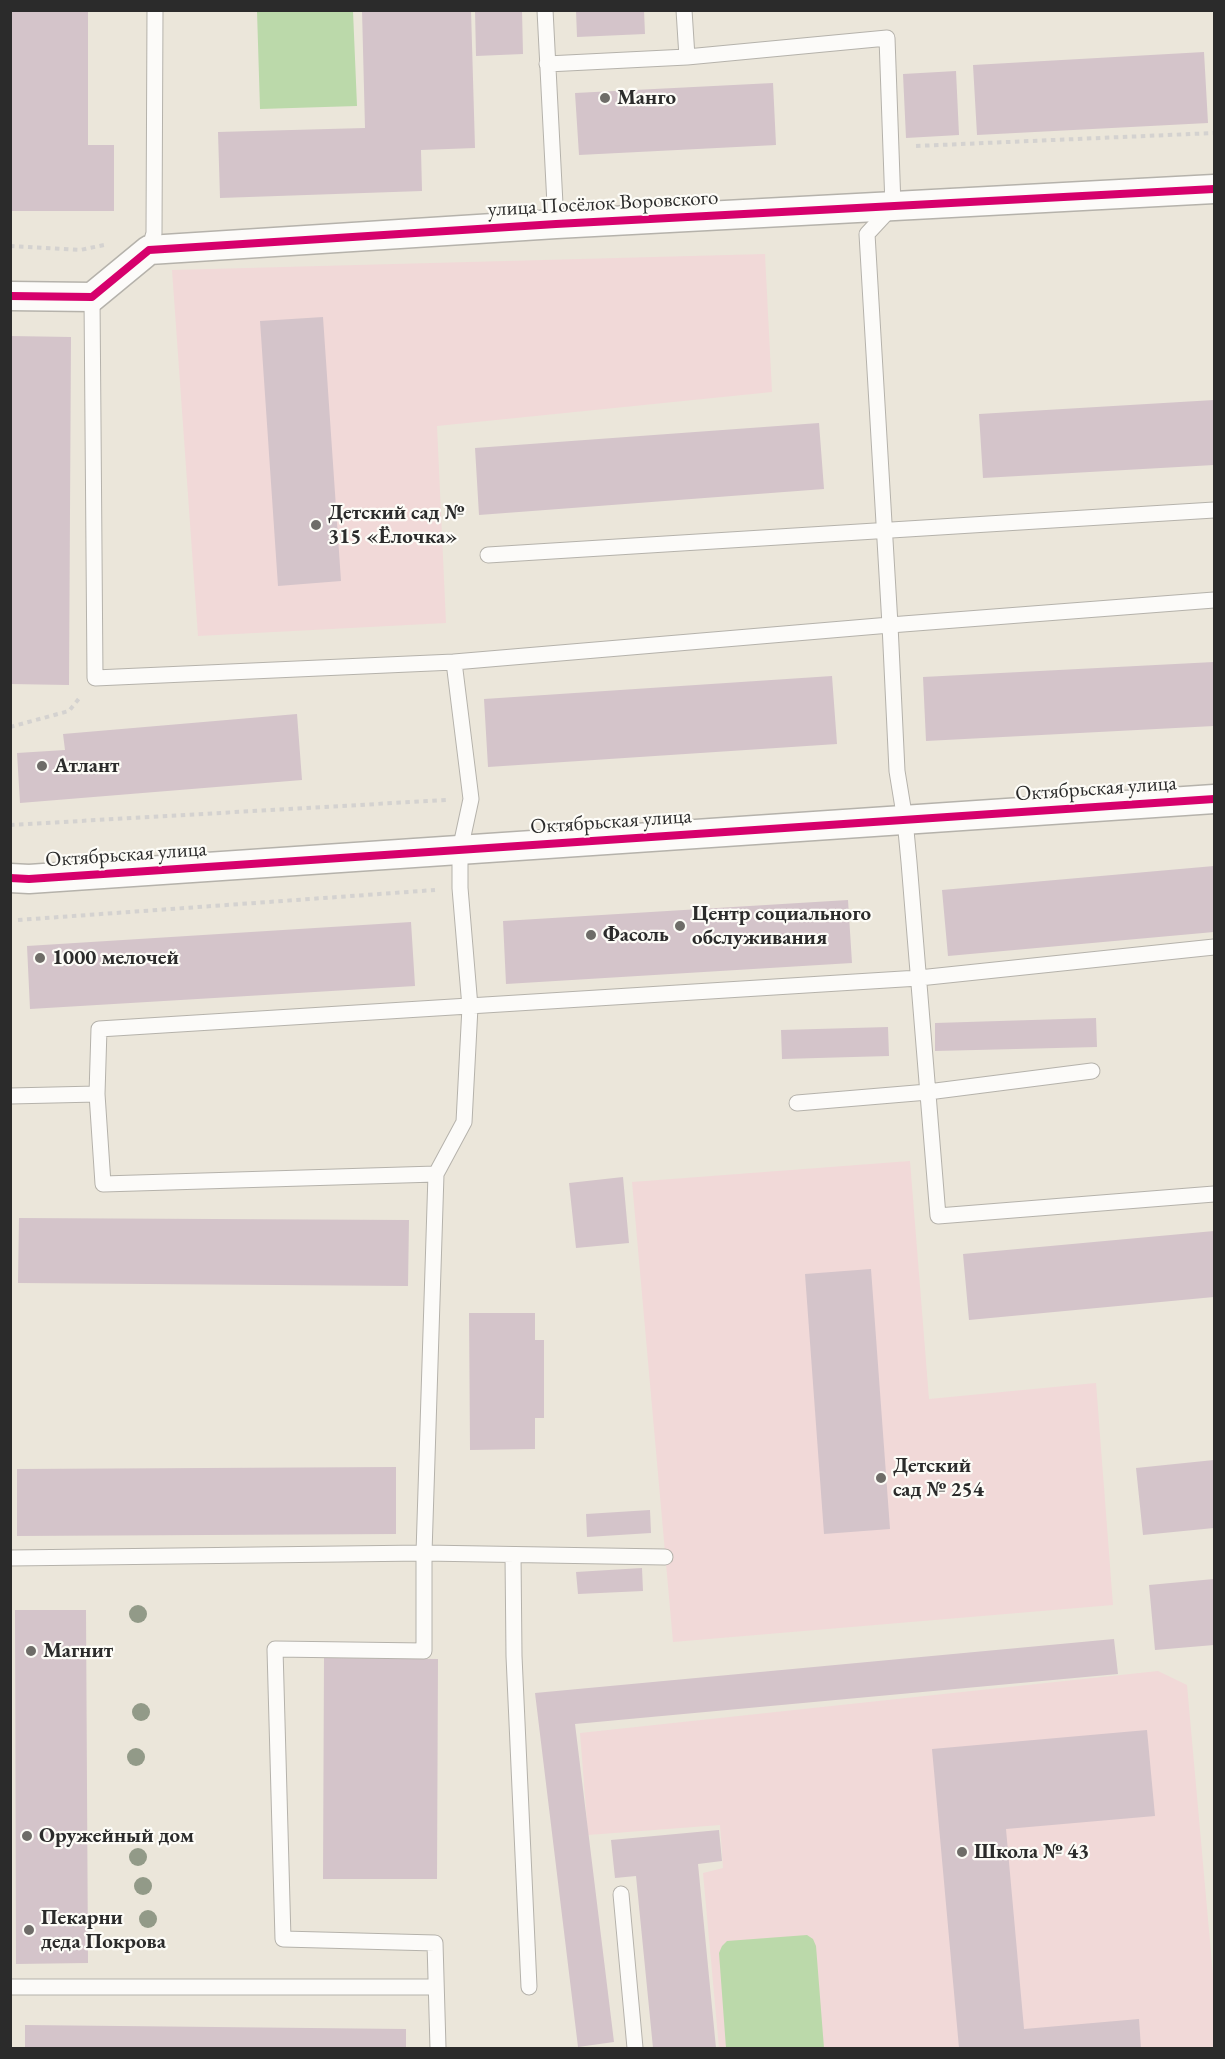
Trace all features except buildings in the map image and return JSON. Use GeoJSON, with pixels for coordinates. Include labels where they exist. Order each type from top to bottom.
{"type":"FeatureCollection","features":[{"type":"Feature","properties":{"kind":"street","name":"улица Посёлок Воровского"},"geometry":{"type":"LineString","coordinates":[[152,242],[556,224],[1215,189]]}},
{"type":"Feature","properties":{"kind":"street"},"geometry":{"type":"LineString","coordinates":[[10,296],[92,297],[152,242]]}},
{"type":"Feature","properties":{"kind":"street","name":"Октябрьская улица"},"geometry":{"type":"LineString","coordinates":[[10,878],[29,879],[1215,799]]}},
{"type":"Feature","properties":{"kind":"lane"},"geometry":{"type":"LineString","coordinates":[[152,242],[155,10]]}},
{"type":"Feature","properties":{"kind":"lane"},"geometry":{"type":"LineString","coordinates":[[545,10],[556,224]]}},
{"type":"Feature","properties":{"kind":"lane"},"geometry":{"type":"LineString","coordinates":[[684,10],[687,57]]}},
{"type":"Feature","properties":{"kind":"lane"},"geometry":{"type":"LineString","coordinates":[[547,64],[687,57],[886,38],[894,206],[867,234],[897,771],[905,820],[938,1216],[1215,1194]]}},
{"type":"Feature","properties":{"kind":"lane"},"geometry":{"type":"LineString","coordinates":[[92,297],[95,678],[454,662],[1215,600]]}},
{"type":"Feature","properties":{"kind":"lane"},"geometry":{"type":"LineString","coordinates":[[488,555],[1215,510]]}},
{"type":"Feature","properties":{"kind":"lane"},"geometry":{"type":"LineString","coordinates":[[438,2049],[435,1943],[283,1939],[274,1648],[424,1651],[424,1553],[436,1174],[464,1122],[470,1007],[459,850],[471,799],[454,662]]}},
{"type":"Feature","properties":{"kind":"lane"},"geometry":{"type":"LineString","coordinates":[[436,1174],[103,1184],[97,1094],[99,1029],[919,978],[1215,947]]}},
{"type":"Feature","properties":{"kind":"lane"},"geometry":{"type":"LineString","coordinates":[[797,1103],[928,1092],[1092,1071]]}},
{"type":"Feature","properties":{"kind":"lane"},"geometry":{"type":"LineString","coordinates":[[10,1096],[97,1094]]}},
{"type":"Feature","properties":{"kind":"lane"},"geometry":{"type":"LineString","coordinates":[[10,1558],[424,1553],[665,1557]]}},
{"type":"Feature","properties":{"kind":"lane"},"geometry":{"type":"LineString","coordinates":[[513,1555],[514,1656],[529,1987]]}},
{"type":"Feature","properties":{"kind":"lane"},"geometry":{"type":"LineString","coordinates":[[621,1894],[635,2049]]}},
{"type":"Feature","properties":{"kind":"lane"},"geometry":{"type":"LineString","coordinates":[[10,1987],[436,1987]]}},
{"type":"Feature","properties":{"kind":"path"},"geometry":{"type":"LineString","coordinates":[[892,147],[1215,133]]}},
{"type":"Feature","properties":{"kind":"path"},"geometry":{"type":"LineString","coordinates":[[10,246],[80,250],[152,242]]}},
{"type":"Feature","properties":{"kind":"path"},"geometry":{"type":"LineString","coordinates":[[10,728],[69,711],[95,678]]}},
{"type":"Feature","properties":{"kind":"path"},"geometry":{"type":"LineString","coordinates":[[10,825],[471,799]]}},
{"type":"Feature","properties":{"kind":"path"},"geometry":{"type":"LineString","coordinates":[[18,920],[460,888]]}},
{"type":"Feature","properties":{"kind":"shaded area","name":"Детский сад № 315 «Ёлочка»"},"geometry":{"type":"Polygon","coordinates":[[[765,254],[772,392],[437,426],[446,623],[198,636],[172,270],[765,254]]]}},
{"type":"Feature","properties":{"kind":"shaded area","name":"Детский сад № 254"},"geometry":{"type":"Polygon","coordinates":[[[910,1161],[929,1399],[1096,1383],[1113,1605],[673,1642],[632,1182],[910,1161]]]}},
{"type":"Feature","properties":{"kind":"shaded area","name":"Школа № 43"},"geometry":{"type":"Polygon","coordinates":[[[1158,1671],[1187,1685],[1214,1986],[1214,2048],[719,2048],[703,1873],[723,1868],[720,1825],[588,1835],[580,1733],[1158,1671]]]}},
{"type":"Feature","properties":{"kind":"green space"},"geometry":{"type":"Polygon","coordinates":[[[257,11],[353,11],[357,106],[260,109],[257,11]]]}},
{"type":"Feature","properties":{"kind":"green space"},"geometry":{"type":"Polygon","coordinates":[[[807,1935],[813,1939],[816,1946],[824,2048],[726,2048],[719,1953],[722,1946],[727,1941],[807,1935]]]}},
{"type":"Feature","properties":{"kind":"cycle path"},"geometry":{"type":"LineString","coordinates":[[10,296],[92,297],[149,250],[556,224],[1214,189]]}},
{"type":"Feature","properties":{"kind":"cycle path"},"geometry":{"type":"LineString","coordinates":[[10,878],[29,879],[1214,799]]}},
{"type":"Feature","properties":{"kind":"place","name":"Манго"},"geometry":{"type":"Point","coordinates":[605,98]}},
{"type":"Feature","properties":{"kind":"place","name":"Детский сад № 315 «Ёлочка»"},"geometry":{"type":"Point","coordinates":[316,525]}},
{"type":"Feature","properties":{"kind":"place","name":"Атлант"},"geometry":{"type":"Point","coordinates":[42,766]}},
{"type":"Feature","properties":{"kind":"place","name":"Центр социального обслуживания"},"geometry":{"type":"Point","coordinates":[680,926]}},
{"type":"Feature","properties":{"kind":"place","name":"Фасоль"},"geometry":{"type":"Point","coordinates":[591,935]}},
{"type":"Feature","properties":{"kind":"place","name":"1000 мелочей"},"geometry":{"type":"Point","coordinates":[40,958]}},
{"type":"Feature","properties":{"kind":"place","name":"Детский сад № 254"},"geometry":{"type":"Point","coordinates":[881,1478]}},
{"type":"Feature","properties":{"kind":"place","name":"Магнит"},"geometry":{"type":"Point","coordinates":[31,1651]}},
{"type":"Feature","properties":{"kind":"place","name":"Оружейный дом"},"geometry":{"type":"Point","coordinates":[27,1836]}},
{"type":"Feature","properties":{"kind":"place","name":"Школа № 43"},"geometry":{"type":"Point","coordinates":[962,1852]}},
{"type":"Feature","properties":{"kind":"place","name":"Пекарни деда Покрова"},"geometry":{"type":"Point","coordinates":[29,1930]}}]}
